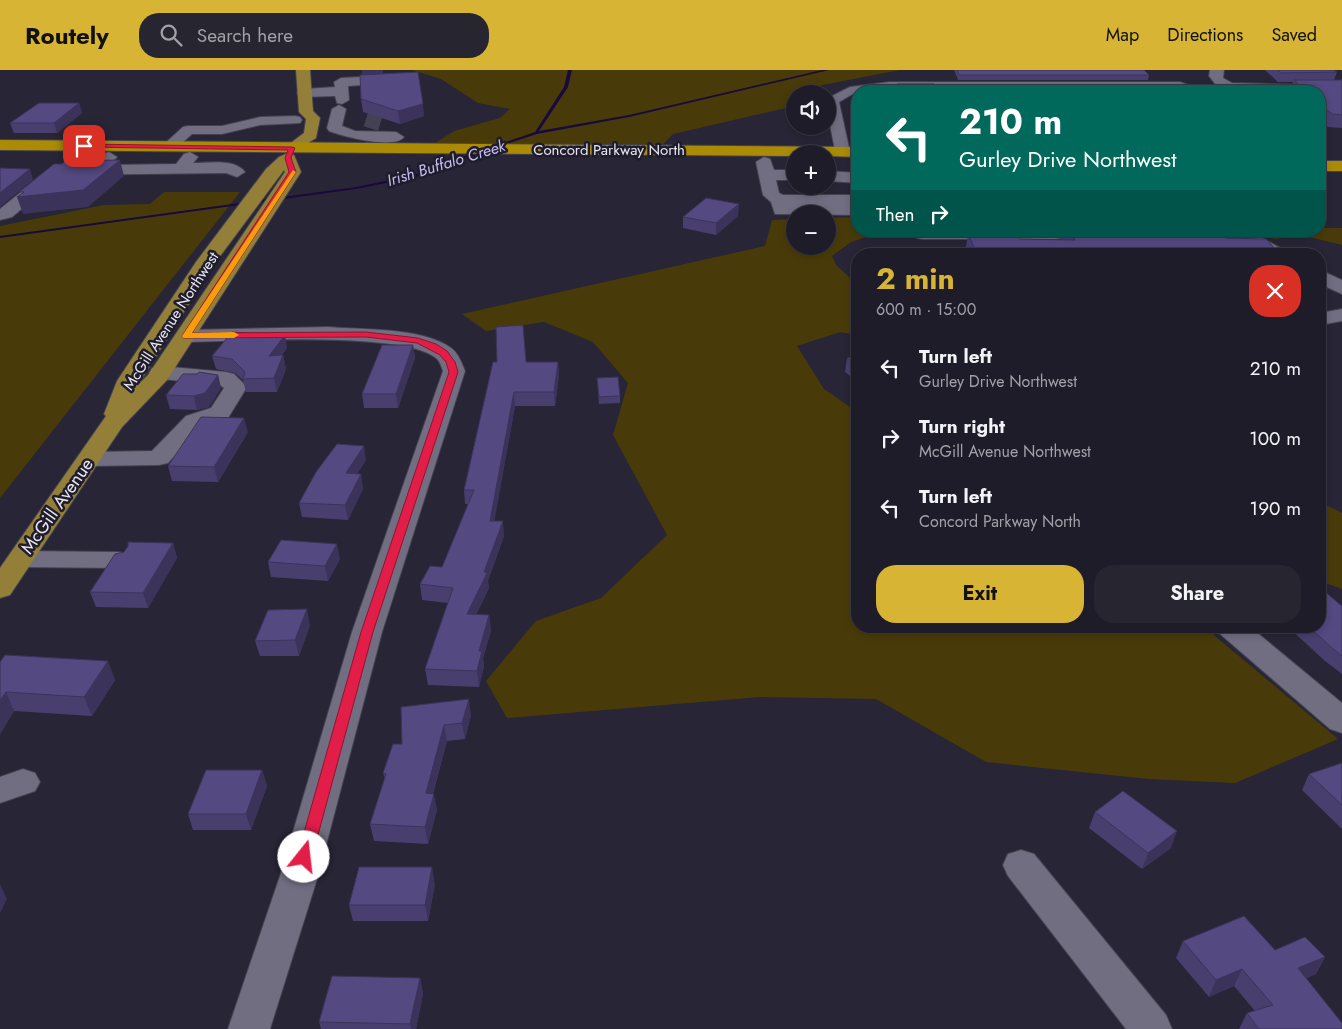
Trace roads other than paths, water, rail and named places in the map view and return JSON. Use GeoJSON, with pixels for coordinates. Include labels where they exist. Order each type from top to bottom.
{"type":"FeatureCollection","features":[{"type":"Feature","properties":{"kind":"highway","name":"Concord Parkway North"},"geometry":{"type":"LineString","coordinates":[[0,145],[171,144],[291,160],[385,149],[429,149],[574,155],[765,168],[786,160]]}},
{"type":"Feature","properties":{"kind":"highway"},"geometry":{"type":"LineString","coordinates":[[0,151],[115,151],[171,144]]}},
{"type":"Feature","properties":{"kind":"highway","name":"Concord Parkway North"},"geometry":{"type":"LineString","coordinates":[[836,153],[850,152]]}},
{"type":"Feature","properties":{"kind":"highway","name":"Concord Parkway North"},"geometry":{"type":"LineString","coordinates":[[0,156],[109,156],[186,162],[416,159],[530,160],[574,155]]}},
{"type":"Feature","properties":{"kind":"highway"},"geometry":{"type":"LineString","coordinates":[[574,155],[786,156]]}},
{"type":"Feature","properties":{"kind":"highway"},"geometry":{"type":"LineString","coordinates":[[1326,156],[1342,156]]}},
{"type":"Feature","properties":{"kind":"highway"},"geometry":{"type":"LineString","coordinates":[[836,162],[851,162]]}},
{"type":"Feature","properties":{"kind":"highway"},"geometry":{"type":"LineString","coordinates":[[1326,166],[1342,166]]}},
{"type":"Feature","properties":{"kind":"main road"},"geometry":{"type":"LineString","coordinates":[[291,160],[290,135],[302,114],[304,93],[303,70]]}},
{"type":"Feature","properties":{"kind":"main road","name":"McGill Avenue Northwest"},"geometry":{"type":"LineString","coordinates":[[113,422],[128,381],[203,266],[272,172],[291,160]]}},
{"type":"Feature","properties":{"kind":"main road","name":"McGill Avenue Northwest"},"geometry":{"type":"LineString","coordinates":[[113,422],[160,373],[193,326],[258,227],[291,160]]}},
{"type":"Feature","properties":{"kind":"main road"},"geometry":{"type":"LineString","coordinates":[[193,326],[190,308],[227,234]]}},
{"type":"Feature","properties":{"kind":"main road","name":"McGill Avenue"},"geometry":{"type":"LineString","coordinates":[[0,589],[90,459],[113,422]]}},
{"type":"Feature","properties":{"kind":"street"},"geometry":{"type":"LineString","coordinates":[[1216,70],[1216,78],[1223,85]]}},
{"type":"Feature","properties":{"kind":"street"},"geometry":{"type":"LineString","coordinates":[[354,117],[341,82],[410,78]]}},
{"type":"Feature","properties":{"kind":"street"},"geometry":{"type":"LineString","coordinates":[[1326,85],[1340,79]]}},
{"type":"Feature","properties":{"kind":"street"},"geometry":{"type":"LineString","coordinates":[[836,97],[851,90]]}},
{"type":"Feature","properties":{"kind":"street"},"geometry":{"type":"LineString","coordinates":[[304,93],[354,117],[403,130],[385,149]]}},
{"type":"Feature","properties":{"kind":"street"},"geometry":{"type":"LineString","coordinates":[[836,112],[850,112]]}},
{"type":"Feature","properties":{"kind":"street"},"geometry":{"type":"LineString","coordinates":[[171,144],[228,134],[272,129],[276,121],[302,114],[354,117]]}},
{"type":"Feature","properties":{"kind":"street"},"geometry":{"type":"LineString","coordinates":[[354,117],[334,128],[353,135],[398,135]]}},
{"type":"Feature","properties":{"kind":"street"},"geometry":{"type":"LineString","coordinates":[[836,117],[850,152]]}},
{"type":"Feature","properties":{"kind":"street"},"geometry":{"type":"LineString","coordinates":[[95,170],[109,156]]}},
{"type":"Feature","properties":{"kind":"street"},"geometry":{"type":"LineString","coordinates":[[0,215],[6,213],[58,170],[160,170],[186,162],[229,168],[237,172]]}},
{"type":"Feature","properties":{"kind":"street"},"geometry":{"type":"LineString","coordinates":[[786,173],[765,168],[771,196],[780,205],[851,210]]}},
{"type":"Feature","properties":{"kind":"street"},"geometry":{"type":"LineString","coordinates":[[836,177],[851,178]]}},
{"type":"Feature","properties":{"kind":"street"},"geometry":{"type":"LineString","coordinates":[[780,205],[851,200]]}},
{"type":"Feature","properties":{"kind":"street"},"geometry":{"type":"LineString","coordinates":[[1246,237],[1266,248]]}},
{"type":"Feature","properties":{"kind":"street"},"geometry":{"type":"LineString","coordinates":[[1326,279],[1342,288]]}},
{"type":"Feature","properties":{"kind":"street"},"geometry":{"type":"LineString","coordinates":[[1326,318],[1342,315]]}},
{"type":"Feature","properties":{"kind":"street"},"geometry":{"type":"LineString","coordinates":[[193,326],[418,341],[444,353],[451,362],[454,372],[367,632],[299,876],[249,1029]]}},
{"type":"Feature","properties":{"kind":"street"},"geometry":{"type":"LineString","coordinates":[[90,459],[159,458],[194,421],[220,413],[236,387],[226,378],[160,373]]}},
{"type":"Feature","properties":{"kind":"street"},"geometry":{"type":"LineString","coordinates":[[21,559],[118,560]]}},
{"type":"Feature","properties":{"kind":"street"},"geometry":{"type":"LineString","coordinates":[[1238,633],[1342,721]]}},
{"type":"Feature","properties":{"kind":"street"},"geometry":{"type":"LineString","coordinates":[[1021,865],[1151,1029]]}},
{"type":"Feature","properties":{"kind":"waterway"},"geometry":{"type":"LineString","coordinates":[[536,133],[566,87],[570,70]]}},
{"type":"Feature","properties":{"kind":"waterway","name":"Irish Buffalo Creek"},"geometry":{"type":"LineString","coordinates":[[536,133],[629,116],[827,70]]}},
{"type":"Feature","properties":{"kind":"waterway","name":"Irish Buffalo Creek"},"geometry":{"type":"LineString","coordinates":[[495,147],[536,133]]}},
{"type":"Feature","properties":{"kind":"waterway","name":"Irish Buffalo Creek"},"geometry":{"type":"LineString","coordinates":[[0,237],[356,188],[415,176],[484,151]]}},
{"type":"Feature","properties":{"kind":"tunnel"},"geometry":{"type":"LineString","coordinates":[[366,119],[385,125]]}}]}
